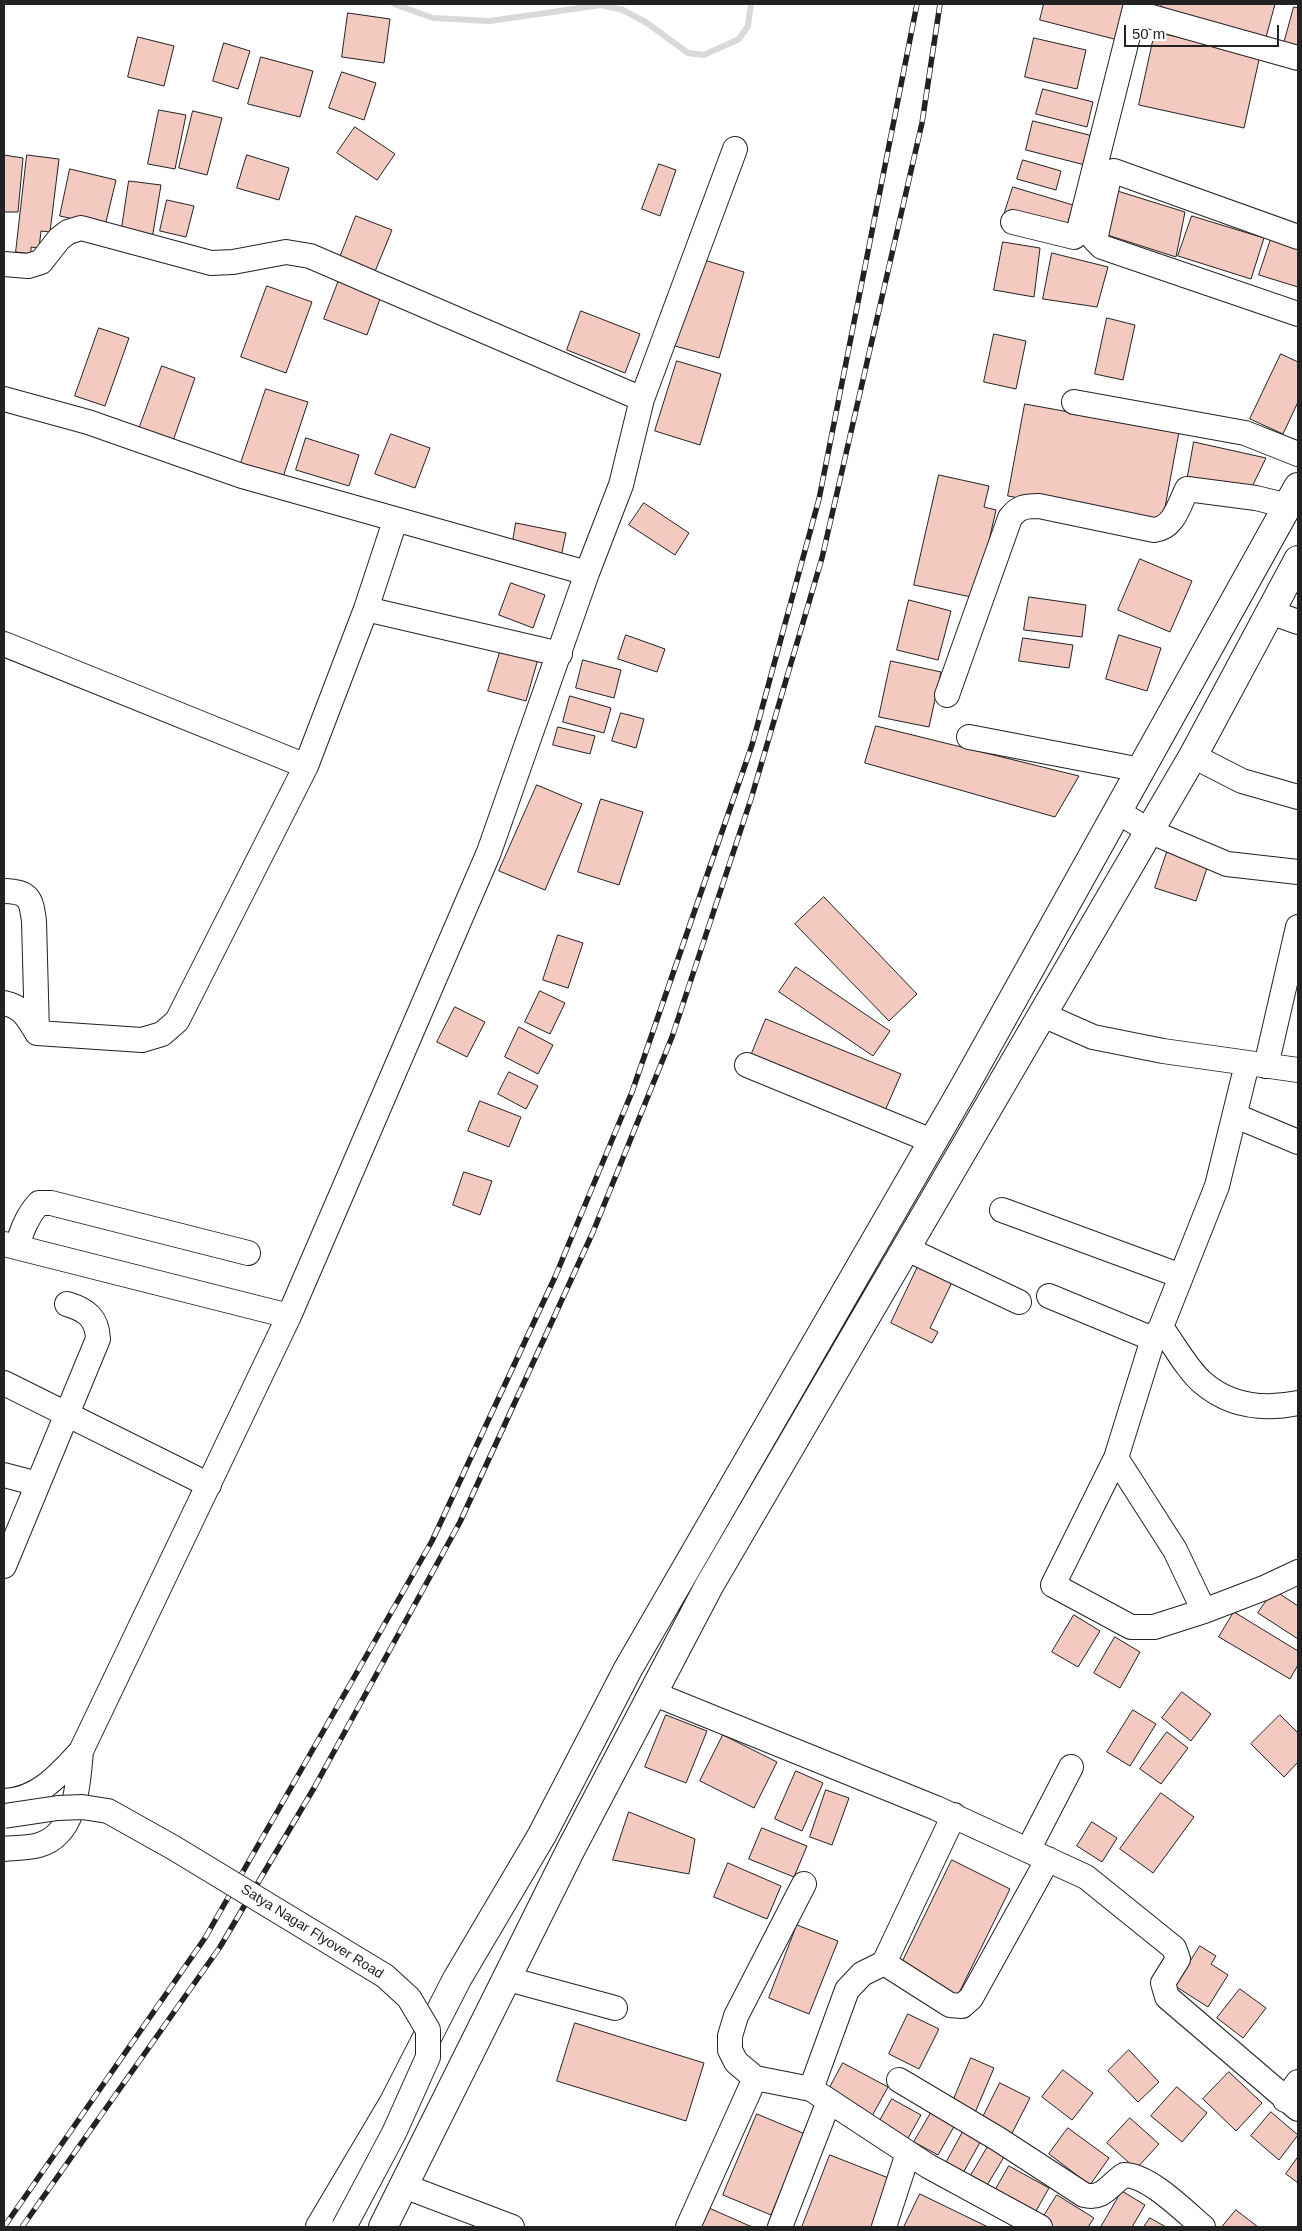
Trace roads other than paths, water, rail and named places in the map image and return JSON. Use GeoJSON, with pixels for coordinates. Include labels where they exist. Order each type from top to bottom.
{"type":"FeatureCollection","features":[{"type":"Feature","properties":{"kind":"main road"},"geometry":{"type":"LineString","coordinates":[[320,2227],[393,2104],[458,1979],[542,1835],[628,1669],[968,1081],[1293,496]]}},
{"type":"Feature","properties":{"kind":"main road"},"geometry":{"type":"LineString","coordinates":[[383,2227],[571,1849],[708,1586],[1193,756],[1298,560]]}},
{"type":"Feature","properties":{"kind":"main road"},"geometry":{"type":"LineString","coordinates":[[542,1835],[571,1849]]}},
{"type":"Feature","properties":{"kind":"street"},"geometry":{"type":"LineString","coordinates":[[1012,222],[1074,237],[1078,234],[1135,8],[1298,58]]}},
{"type":"Feature","properties":{"kind":"street"},"geometry":{"type":"LineString","coordinates":[[4,1801],[35,1793],[57,1778],[81,1750],[289,1316],[489,852],[560,654],[586,573],[621,485],[642,399],[735,149]]}},
{"type":"Feature","properties":{"kind":"street"},"geometry":{"type":"LineString","coordinates":[[1298,237],[1114,171],[1110,173],[1096,240],[1102,247],[1298,314]]}},
{"type":"Feature","properties":{"kind":"street"},"geometry":{"type":"LineString","coordinates":[[4,264],[28,266],[42,262],[59,239],[68,232],[80,228],[211,263],[234,262],[286,252],[310,256],[642,399]]}},
{"type":"Feature","properties":{"kind":"street"},"geometry":{"type":"LineString","coordinates":[[4,399],[88,422],[242,476],[395,521],[586,573]]}},
{"type":"Feature","properties":{"kind":"street"},"geometry":{"type":"LineString","coordinates":[[1074,402],[1245,433],[1298,454]]}},
{"type":"Feature","properties":{"kind":"street"},"geometry":{"type":"LineString","coordinates":[[947,695],[1010,518],[1015,511],[1025,506],[1039,506],[1154,530],[1164,529],[1170,524],[1187,489],[1256,498],[1293,496]]}},
{"type":"Feature","properties":{"kind":"street"},"geometry":{"type":"LineString","coordinates":[[37,1033],[142,1040],[162,1034],[177,1021],[306,766],[366,608],[395,521]]}},
{"type":"Feature","properties":{"kind":"street"},"geometry":{"type":"LineString","coordinates":[[366,608],[560,654]]}},
{"type":"Feature","properties":{"kind":"street"},"geometry":{"type":"LineString","coordinates":[[1270,612],[1298,622]]}},
{"type":"Feature","properties":{"kind":"street"},"geometry":{"type":"LineString","coordinates":[[4,644],[306,766]]}},
{"type":"Feature","properties":{"kind":"street"},"geometry":{"type":"LineString","coordinates":[[969,738],[1141,770]]}},
{"type":"Feature","properties":{"kind":"street"},"geometry":{"type":"LineString","coordinates":[[1193,756],[1242,781],[1298,797]]}},
{"type":"Feature","properties":{"kind":"street"},"geometry":{"type":"LineString","coordinates":[[1117,811],[1149,831],[1228,864],[1298,872]]}},
{"type":"Feature","properties":{"kind":"street"},"geometry":{"type":"LineString","coordinates":[[4,891],[16,892],[27,896],[32,905],[37,1033]]}},
{"type":"Feature","properties":{"kind":"street"},"geometry":{"type":"LineString","coordinates":[[1298,927],[1256,1065],[1236,1116],[1217,1186],[1157,1333],[1116,1458],[1052,1585],[1131,1627],[1144,1629],[1204,1611],[1264,1588],[1298,1572]]}},
{"type":"Feature","properties":{"kind":"street"},"geometry":{"type":"LineString","coordinates":[[4,1003],[16,1006],[26,1016],[37,1033]]}},
{"type":"Feature","properties":{"kind":"street"},"geometry":{"type":"LineString","coordinates":[[1041,1014],[1093,1037],[1163,1051],[1298,1070]]}},
{"type":"Feature","properties":{"kind":"street"},"geometry":{"type":"LineString","coordinates":[[747,1065],[932,1141]]}},
{"type":"Feature","properties":{"kind":"street"},"geometry":{"type":"LineString","coordinates":[[1236,1116],[1298,1142]]}},
{"type":"Feature","properties":{"kind":"street"},"geometry":{"type":"LineString","coordinates":[[248,1253],[51,1203],[39,1203],[32,1210],[10,1246],[289,1316]]}},
{"type":"Feature","properties":{"kind":"street"},"geometry":{"type":"LineString","coordinates":[[1002,1210],[1181,1276]]}},
{"type":"Feature","properties":{"kind":"street"},"geometry":{"type":"LineString","coordinates":[[905,1248],[1019,1302]]}},
{"type":"Feature","properties":{"kind":"street"},"geometry":{"type":"LineString","coordinates":[[1049,1296],[1157,1333],[1202,1383],[1221,1395],[1244,1405],[1274,1408],[1298,1403]]}},
{"type":"Feature","properties":{"kind":"street"},"geometry":{"type":"LineString","coordinates":[[4,1566],[98,1339],[98,1326],[91,1316],[67,1304]]}},
{"type":"Feature","properties":{"kind":"street"},"geometry":{"type":"LineString","coordinates":[[4,1383],[209,1485]]}},
{"type":"Feature","properties":{"kind":"street"},"geometry":{"type":"LineString","coordinates":[[1116,1458],[1175,1550],[1204,1611]]}},
{"type":"Feature","properties":{"kind":"street"},"geometry":{"type":"LineString","coordinates":[[4,1475],[38,1484]]}},
{"type":"Feature","properties":{"kind":"street"},"geometry":{"type":"LineString","coordinates":[[652,1693],[954,1816],[1086,1877],[1174,1948],[1178,1960],[1163,1983],[1167,1998],[1294,2097]]}},
{"type":"Feature","properties":{"kind":"street"},"geometry":{"type":"LineString","coordinates":[[4,1849],[40,1845],[59,1833],[70,1818],[79,1780],[81,1750]]}},
{"type":"Feature","properties":{"kind":"street"},"geometry":{"type":"LineString","coordinates":[[884,1963],[950,2005],[962,2006],[971,1998],[1038,1855],[1071,1767]]}},
{"type":"Feature","properties":{"kind":"street","name":"Satya Nagar Flyover Road"},"geometry":{"type":"LineString","coordinates":[[4,1816],[58,1808],[82,1807],[108,1811],[174,1848],[384,1976],[409,1998],[428,2030],[428,2057],[394,2133],[344,2227]]}},
{"type":"Feature","properties":{"kind":"street"},"geometry":{"type":"LineString","coordinates":[[780,2227],[820,2095],[847,1990],[862,1974],[884,1963],[954,1816]]}},
{"type":"Feature","properties":{"kind":"street"},"geometry":{"type":"LineString","coordinates":[[804,1884],[736,2016],[730,2036],[730,2050],[736,2062],[755,2078],[820,2095],[908,2153],[1040,2227]]}},
{"type":"Feature","properties":{"kind":"street"},"geometry":{"type":"LineString","coordinates":[[508,1979],[615,2008]]}},
{"type":"Feature","properties":{"kind":"street"},"geometry":{"type":"LineString","coordinates":[[688,2227],[755,2078]]}},
{"type":"Feature","properties":{"kind":"street"},"geometry":{"type":"LineString","coordinates":[[899,2080],[998,2139],[1084,2195],[1094,2198],[1124,2175],[1135,2175],[1148,2182],[1203,2227]]}},
{"type":"Feature","properties":{"kind":"street"},"geometry":{"type":"LineString","coordinates":[[884,2227],[908,2153]]}},
{"type":"Feature","properties":{"kind":"street"},"geometry":{"type":"LineString","coordinates":[[404,2186],[512,2227]]}},
{"type":"Feature","properties":{"kind":"waterway"},"geometry":{"type":"LineString","coordinates":[[394,4],[433,18],[490,21],[601,5],[623,10],[647,23],[688,53],[704,55],[739,39],[748,26],[751,4]]}},
{"type":"Feature","properties":{"kind":"railway"},"geometry":{"type":"LineString","coordinates":[[4,2227],[205,1938],[432,1541],[555,1277],[632,1092],[752,745],[819,499],[917,4]]}},
{"type":"Feature","properties":{"kind":"railway"},"geometry":{"type":"LineString","coordinates":[[22,2227],[220,1947],[314,1788],[460,1522],[593,1232],[672,1037],[751,799],[822,558],[922,123],[940,4]]}}]}
